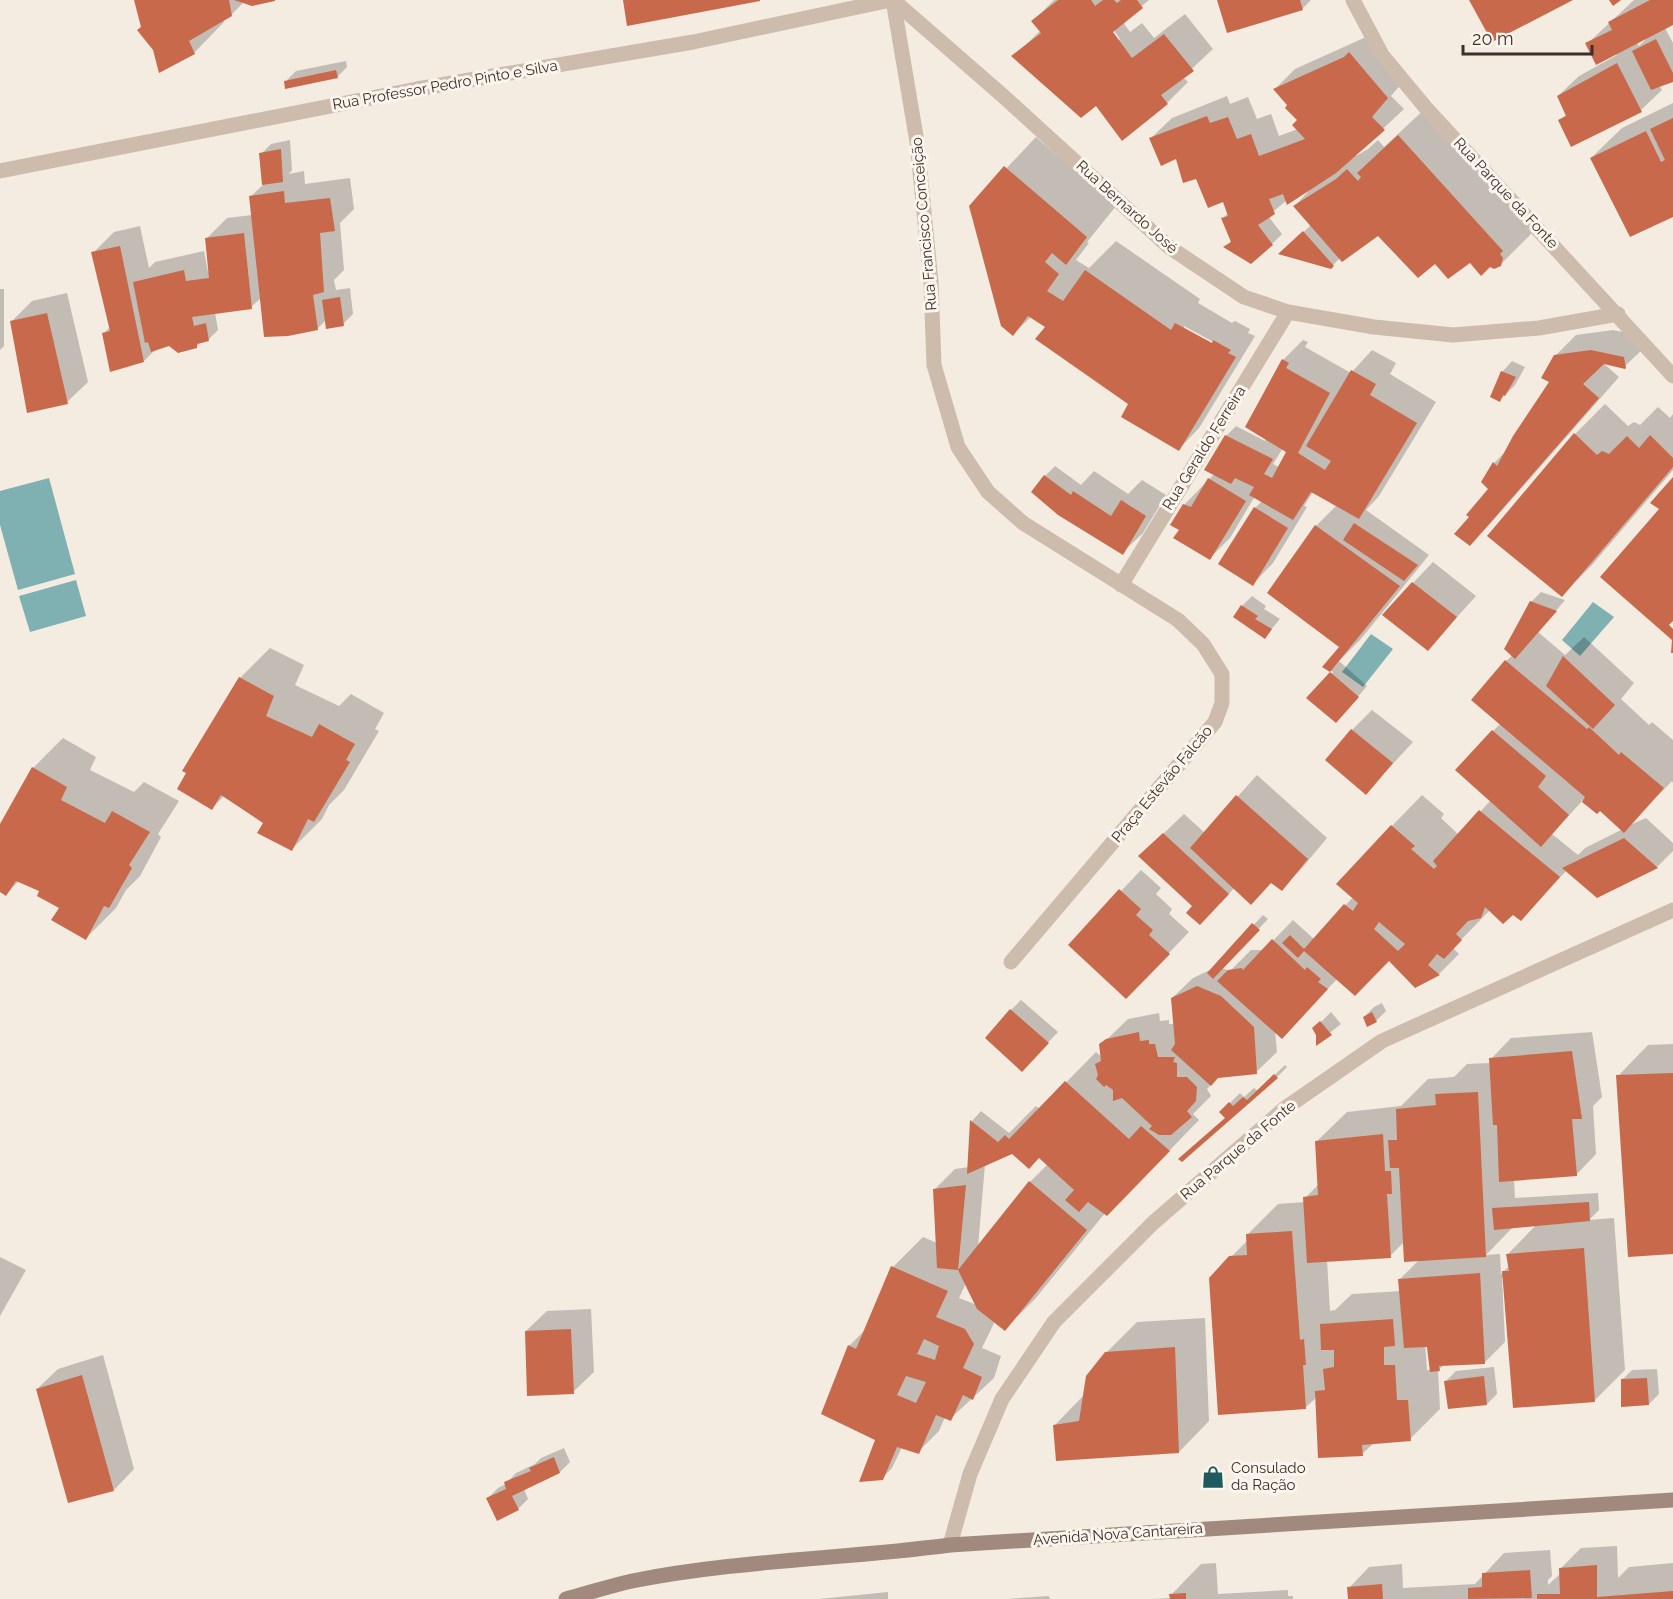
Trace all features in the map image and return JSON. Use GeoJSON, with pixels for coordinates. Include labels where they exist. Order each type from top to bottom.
{"type":"FeatureCollection","features":[{"type":"Feature","properties":{"kind":"main road","name":"Avenida Nova Cantareira"},"geometry":{"type":"LineString","coordinates":[[566,1599],[632,1581],[711,1569],[950,1545],[1673,1500]]}},
{"type":"Feature","properties":{"kind":"street","name":"Rua Professor Pedro Pinto e Silva"},"geometry":{"type":"LineString","coordinates":[[0,171],[417,89],[693,42],[892,0]]}},
{"type":"Feature","properties":{"kind":"street","name":"Rua Bernardo José"},"geometry":{"type":"LineString","coordinates":[[892,0],[1002,94],[1169,247],[1244,297],[1288,312],[1374,327],[1453,335],[1539,328],[1618,314]]}},
{"type":"Feature","properties":{"kind":"street","name":"Rua Francisco Conceição"},"geometry":{"type":"LineString","coordinates":[[892,0],[917,142],[931,282],[934,365],[958,447]]}},
{"type":"Feature","properties":{"kind":"street","name":"Rua Parque da Fonte"},"geometry":{"type":"LineString","coordinates":[[1353,0],[1383,55],[1426,108],[1673,376]]}},
{"type":"Feature","properties":{"kind":"street","name":"Rua Geraldo Ferreira"},"geometry":{"type":"LineString","coordinates":[[1120,585],[1288,312]]}},
{"type":"Feature","properties":{"kind":"street","name":"Praça Estevão Falcão"},"geometry":{"type":"LineString","coordinates":[[958,447],[988,492],[1023,524],[1178,620],[1203,644],[1222,674],[1222,703],[1215,722],[1011,962]]}},
{"type":"Feature","properties":{"kind":"street","name":"Rua Parque da Fonte"},"geometry":{"type":"LineString","coordinates":[[950,1545],[970,1474],[1002,1399],[1053,1322],[1153,1222],[1284,1109],[1383,1041],[1673,910]]}},
{"type":"Feature","properties":{"kind":"water"},"geometry":{"type":"Polygon","coordinates":[[[49,478],[75,574],[18,590],[0,525],[0,491],[49,478]]]}},
{"type":"Feature","properties":{"kind":"water"},"geometry":{"type":"Polygon","coordinates":[[[76,580],[86,616],[30,632],[19,596],[76,580]]]}},
{"type":"Feature","properties":{"kind":"water"},"geometry":{"type":"Polygon","coordinates":[[[1593,602],[1614,617],[1580,656],[1562,640],[1593,602]]]}},
{"type":"Feature","properties":{"kind":"water"},"geometry":{"type":"Polygon","coordinates":[[[1371,634],[1393,649],[1363,687],[1342,672],[1371,634]]]}},
{"type":"Feature","properties":{"kind":"building"},"geometry":{"type":"Polygon","coordinates":[[[134,0],[229,0],[232,16],[189,41],[195,54],[159,73],[153,50],[137,30],[141,27],[134,0]]]}},
{"type":"Feature","properties":{"kind":"building"},"geometry":{"type":"Polygon","coordinates":[[[234,0],[275,0],[275,1],[252,6],[234,0]]]}},
{"type":"Feature","properties":{"kind":"building"},"geometry":{"type":"Polygon","coordinates":[[[623,0],[760,0],[760,1],[627,26],[623,0]]]}},
{"type":"Feature","properties":{"kind":"building"},"geometry":{"type":"Polygon","coordinates":[[[1058,0],[1091,0],[1095,6],[1103,0],[1114,0],[1117,3],[1121,0],[1137,0],[1143,8],[1113,32],[1132,58],[1164,34],[1194,71],[1161,95],[1168,104],[1122,141],[1096,106],[1081,118],[1011,56],[1041,33],[1031,21],[1058,0]]]}},
{"type":"Feature","properties":{"kind":"building"},"geometry":{"type":"Polygon","coordinates":[[[1217,0],[1300,0],[1303,10],[1227,33],[1217,0]]]}},
{"type":"Feature","properties":{"kind":"building"},"geometry":{"type":"Polygon","coordinates":[[[1469,0],[1573,0],[1492,42],[1469,0]]]}},
{"type":"Feature","properties":{"kind":"building"},"geometry":{"type":"Polygon","coordinates":[[[1609,0],[1621,0],[1613,6],[1609,0]]]}},
{"type":"Feature","properties":{"kind":"building"},"geometry":{"type":"Polygon","coordinates":[[[1650,0],[1673,0],[1673,25],[1596,65],[1585,43],[1612,30],[1608,22],[1650,0]]]}},
{"type":"Feature","properties":{"kind":"building"},"geometry":{"type":"Polygon","coordinates":[[[1656,39],[1673,73],[1673,82],[1651,90],[1632,51],[1656,39]]]}},
{"type":"Feature","properties":{"kind":"building"},"geometry":{"type":"Polygon","coordinates":[[[1349,52],[1388,98],[1372,117],[1385,130],[1336,173],[1287,205],[1283,194],[1269,199],[1275,214],[1258,225],[1273,245],[1251,264],[1223,247],[1231,242],[1221,218],[1228,216],[1223,202],[1208,208],[1196,179],[1183,183],[1176,159],[1161,166],[1149,138],[1207,116],[1210,123],[1228,117],[1237,139],[1251,134],[1259,156],[1305,139],[1292,125],[1297,120],[1285,108],[1287,105],[1273,89],[1344,57],[1349,52]]]}},
{"type":"Feature","properties":{"kind":"building"},"geometry":{"type":"Polygon","coordinates":[[[1617,63],[1642,112],[1571,147],[1558,120],[1566,116],[1557,96],[1617,63]]]}},
{"type":"Feature","properties":{"kind":"building"},"geometry":{"type":"Polygon","coordinates":[[[336,70],[338,78],[285,89],[284,81],[336,70]]]}},
{"type":"Feature","properties":{"kind":"building"},"geometry":{"type":"Polygon","coordinates":[[[1673,118],[1673,217],[1630,237],[1590,158],[1646,131],[1661,162],[1665,160],[1650,129],[1673,118]]]}},
{"type":"Feature","properties":{"kind":"building"},"geometry":{"type":"Polygon","coordinates":[[[1398,135],[1503,251],[1500,254],[1503,258],[1501,266],[1494,269],[1490,267],[1481,276],[1470,263],[1448,279],[1435,264],[1418,278],[1378,236],[1342,262],[1293,206],[1336,179],[1347,169],[1358,181],[1361,177],[1357,173],[1398,135]]]}},
{"type":"Feature","properties":{"kind":"building"},"geometry":{"type":"Polygon","coordinates":[[[281,149],[283,182],[262,185],[259,153],[281,149]]]}},
{"type":"Feature","properties":{"kind":"building"},"geometry":{"type":"Polygon","coordinates":[[[1004,166],[1087,237],[1066,265],[1052,253],[1045,262],[1059,274],[1047,291],[1063,301],[1085,270],[1171,330],[1175,323],[1212,343],[1213,340],[1231,350],[1228,353],[1236,357],[1179,451],[1121,417],[1128,404],[1035,339],[1045,327],[1028,316],[1013,336],[1001,326],[969,206],[1004,166]]]}},
{"type":"Feature","properties":{"kind":"building"},"geometry":{"type":"Polygon","coordinates":[[[284,191],[285,203],[330,198],[335,231],[320,233],[324,292],[313,295],[318,330],[288,336],[264,337],[249,196],[284,191]]]}},
{"type":"Feature","properties":{"kind":"building"},"geometry":{"type":"Polygon","coordinates":[[[1303,231],[1334,266],[1331,269],[1278,254],[1303,231]]]}},
{"type":"Feature","properties":{"kind":"building"},"geometry":{"type":"Polygon","coordinates":[[[244,233],[252,309],[192,317],[194,326],[206,323],[209,341],[197,344],[197,348],[178,353],[169,346],[151,352],[148,342],[145,343],[133,282],[184,270],[186,281],[209,278],[205,238],[244,233]]]}},
{"type":"Feature","properties":{"kind":"building"},"geometry":{"type":"Polygon","coordinates":[[[120,246],[144,362],[110,372],[102,333],[110,331],[91,252],[120,246]]]}},
{"type":"Feature","properties":{"kind":"building"},"geometry":{"type":"Polygon","coordinates":[[[340,297],[344,326],[326,329],[322,300],[340,297]]]}},
{"type":"Feature","properties":{"kind":"building"},"geometry":{"type":"Polygon","coordinates":[[[47,313],[68,404],[27,413],[10,321],[47,313]]]}},
{"type":"Feature","properties":{"kind":"building"},"geometry":{"type":"Polygon","coordinates":[[[1591,350],[1624,357],[1626,368],[1604,364],[1583,384],[1599,398],[1470,546],[1454,534],[1469,517],[1466,515],[1488,489],[1481,482],[1493,462],[1497,466],[1513,436],[1549,382],[1541,378],[1554,355],[1591,350]]]}},
{"type":"Feature","properties":{"kind":"building"},"geometry":{"type":"Polygon","coordinates":[[[1282,359],[1289,363],[1286,368],[1330,393],[1298,453],[1325,470],[1331,461],[1306,446],[1351,370],[1376,384],[1370,395],[1417,423],[1359,519],[1311,492],[1293,520],[1249,495],[1254,487],[1235,478],[1231,484],[1204,470],[1225,435],[1273,459],[1264,474],[1272,478],[1286,452],[1245,427],[1282,359]]]}},
{"type":"Feature","properties":{"kind":"building"},"geometry":{"type":"Polygon","coordinates":[[[1501,371],[1516,377],[1500,402],[1490,397],[1501,371]]]}},
{"type":"Feature","properties":{"kind":"building"},"geometry":{"type":"Polygon","coordinates":[[[1574,433],[1597,455],[1602,451],[1609,454],[1627,436],[1639,448],[1650,435],[1673,458],[1673,467],[1562,597],[1487,536],[1574,433]]]}},
{"type":"Feature","properties":{"kind":"building"},"geometry":{"type":"Polygon","coordinates":[[[1044,475],[1071,495],[1073,491],[1111,516],[1121,500],[1146,516],[1123,555],[1058,515],[1031,492],[1044,475]]]}},
{"type":"Feature","properties":{"kind":"building"},"geometry":{"type":"Polygon","coordinates":[[[1673,477],[1673,621],[1669,625],[1673,629],[1673,653],[1671,653],[1672,640],[1600,577],[1659,509],[1650,503],[1673,477]]]}},
{"type":"Feature","properties":{"kind":"building"},"geometry":{"type":"Polygon","coordinates":[[[1208,478],[1246,501],[1210,560],[1173,538],[1179,530],[1170,525],[1183,504],[1191,507],[1208,478]]]}},
{"type":"Feature","properties":{"kind":"building"},"geometry":{"type":"Polygon","coordinates":[[[1254,507],[1288,528],[1253,586],[1218,564],[1254,507]]]}},
{"type":"Feature","properties":{"kind":"building"},"geometry":{"type":"Polygon","coordinates":[[[1354,523],[1418,565],[1404,581],[1343,540],[1354,523]]]}},
{"type":"Feature","properties":{"kind":"building"},"geometry":{"type":"Polygon","coordinates":[[[1315,525],[1400,586],[1330,672],[1322,667],[1339,647],[1267,593],[1315,525]]]}},
{"type":"Feature","properties":{"kind":"building"},"geometry":{"type":"Polygon","coordinates":[[[1412,582],[1457,617],[1428,651],[1382,615],[1412,582]]]}},
{"type":"Feature","properties":{"kind":"building"},"geometry":{"type":"Polygon","coordinates":[[[1530,601],[1557,611],[1515,659],[1504,649],[1530,601]]]}},
{"type":"Feature","properties":{"kind":"building"},"geometry":{"type":"Polygon","coordinates":[[[1241,605],[1258,616],[1255,619],[1272,629],[1265,639],[1233,617],[1241,605]]]}},
{"type":"Feature","properties":{"kind":"building"},"geometry":{"type":"Polygon","coordinates":[[[1563,656],[1615,705],[1593,729],[1546,686],[1563,656]]]}},
{"type":"Feature","properties":{"kind":"building"},"geometry":{"type":"Polygon","coordinates":[[[1505,660],[1587,729],[1589,727],[1619,755],[1621,752],[1664,788],[1624,833],[1600,811],[1597,814],[1582,802],[1585,797],[1471,700],[1505,660]]]}},
{"type":"Feature","properties":{"kind":"building"},"geometry":{"type":"Polygon","coordinates":[[[1330,672],[1359,697],[1336,723],[1306,698],[1330,672]]]}},
{"type":"Feature","properties":{"kind":"building"},"geometry":{"type":"Polygon","coordinates":[[[239,677],[274,696],[266,716],[312,737],[319,724],[355,744],[346,760],[350,762],[314,822],[308,819],[292,851],[257,833],[263,823],[221,795],[212,810],[177,789],[186,773],[182,771],[239,677]]]}},
{"type":"Feature","properties":{"kind":"building"},"geometry":{"type":"Polygon","coordinates":[[[1351,729],[1393,763],[1366,795],[1325,760],[1351,729]]]}},
{"type":"Feature","properties":{"kind":"building"},"geometry":{"type":"Polygon","coordinates":[[[1492,730],[1546,776],[1538,787],[1569,815],[1541,847],[1455,770],[1492,730]]]}},
{"type":"Feature","properties":{"kind":"building"},"geometry":{"type":"Polygon","coordinates":[[[32,767],[67,787],[61,800],[105,823],[112,811],[150,832],[129,865],[132,868],[109,908],[104,906],[86,940],[51,920],[59,908],[37,896],[39,891],[16,881],[6,896],[0,892],[0,824],[32,767]]]}},
{"type":"Feature","properties":{"kind":"building"},"geometry":{"type":"Polygon","coordinates":[[[1236,795],[1308,859],[1282,891],[1271,883],[1251,905],[1190,848],[1236,795]]]}},
{"type":"Feature","properties":{"kind":"building"},"geometry":{"type":"Polygon","coordinates":[[[1479,810],[1560,877],[1521,921],[1513,915],[1503,924],[1485,907],[1481,918],[1468,921],[1456,934],[1462,940],[1444,959],[1437,954],[1428,965],[1440,975],[1415,988],[1389,961],[1355,996],[1304,951],[1298,958],[1282,943],[1290,935],[1304,949],[1344,904],[1353,911],[1358,903],[1336,884],[1391,825],[1415,846],[1411,849],[1434,869],[1437,866],[1433,861],[1479,810]],[[1379,922],[1374,929],[1398,951],[1405,944],[1379,922]]]}},
{"type":"Feature","properties":{"kind":"building"},"geometry":{"type":"Polygon","coordinates":[[[1163,833],[1229,894],[1200,925],[1186,913],[1192,906],[1138,856],[1163,833]]]}},
{"type":"Feature","properties":{"kind":"building"},"geometry":{"type":"Polygon","coordinates":[[[1624,838],[1658,868],[1597,898],[1562,868],[1624,838]]]}},
{"type":"Feature","properties":{"kind":"building"},"geometry":{"type":"Polygon","coordinates":[[[1119,889],[1141,909],[1136,915],[1153,930],[1149,935],[1170,954],[1126,999],[1068,945],[1119,889]]]}},
{"type":"Feature","properties":{"kind":"building"},"geometry":{"type":"Polygon","coordinates":[[[1252,923],[1260,930],[1213,979],[1207,973],[1252,923]]]}},
{"type":"Feature","properties":{"kind":"building"},"geometry":{"type":"Polygon","coordinates":[[[1272,939],[1305,970],[1307,967],[1321,979],[1318,982],[1328,989],[1282,1039],[1217,981],[1228,970],[1242,968],[1243,970],[1272,939]]]}},
{"type":"Feature","properties":{"kind":"building"},"geometry":{"type":"Polygon","coordinates":[[[1197,986],[1221,996],[1254,1027],[1257,1074],[1218,1078],[1211,1086],[1171,1050],[1175,1044],[1171,998],[1197,986]]]}},
{"type":"Feature","properties":{"kind":"building"},"geometry":{"type":"Polygon","coordinates":[[[1010,1009],[1049,1043],[1022,1072],[985,1038],[1010,1009]]]}},
{"type":"Feature","properties":{"kind":"building"},"geometry":{"type":"Polygon","coordinates":[[[1372,1012],[1377,1022],[1367,1027],[1363,1017],[1372,1012]]]}},
{"type":"Feature","properties":{"kind":"building"},"geometry":{"type":"Polygon","coordinates":[[[1320,1021],[1332,1035],[1316,1046],[1316,1035],[1312,1028],[1320,1021]]]}},
{"type":"Feature","properties":{"kind":"building"},"geometry":{"type":"Polygon","coordinates":[[[1139,1032],[1140,1041],[1149,1040],[1149,1044],[1155,1044],[1158,1057],[1175,1057],[1173,1062],[1177,1063],[1177,1077],[1187,1077],[1197,1087],[1196,1101],[1187,1111],[1192,1117],[1171,1135],[1159,1135],[1149,1129],[1152,1126],[1122,1098],[1113,1101],[1113,1090],[1106,1085],[1104,1087],[1096,1079],[1098,1075],[1095,1064],[1101,1061],[1099,1044],[1106,1039],[1139,1032]]]}},
{"type":"Feature","properties":{"kind":"building"},"geometry":{"type":"Polygon","coordinates":[[[1572,1051],[1582,1119],[1572,1119],[1577,1176],[1499,1182],[1497,1125],[1493,1125],[1489,1058],[1572,1051]]]}},
{"type":"Feature","properties":{"kind":"building"},"geometry":{"type":"Polygon","coordinates":[[[1673,1073],[1673,1254],[1628,1257],[1616,1075],[1673,1073]]]}},
{"type":"Feature","properties":{"kind":"building"},"geometry":{"type":"Polygon","coordinates":[[[1274,1074],[1278,1078],[1182,1162],[1178,1159],[1225,1118],[1219,1112],[1229,1102],[1233,1106],[1243,1097],[1247,1100],[1274,1074]]]}},
{"type":"Feature","properties":{"kind":"building"},"geometry":{"type":"Polygon","coordinates":[[[1065,1081],[1129,1139],[1141,1126],[1170,1151],[1107,1216],[1088,1202],[1079,1212],[1065,1200],[1074,1190],[1039,1158],[1029,1169],[1012,1154],[967,1174],[970,1120],[998,1142],[1005,1135],[1009,1139],[1065,1081]]]}},
{"type":"Feature","properties":{"kind":"building"},"geometry":{"type":"Polygon","coordinates":[[[1478,1092],[1486,1257],[1404,1262],[1399,1168],[1390,1168],[1388,1140],[1397,1140],[1396,1109],[1436,1105],[1435,1094],[1478,1092]]]}},
{"type":"Feature","properties":{"kind":"building"},"geometry":{"type":"Polygon","coordinates":[[[1383,1134],[1385,1171],[1391,1171],[1392,1194],[1387,1194],[1391,1258],[1307,1263],[1303,1197],[1318,1195],[1315,1141],[1383,1134]]]}},
{"type":"Feature","properties":{"kind":"building"},"geometry":{"type":"Polygon","coordinates":[[[1029,1181],[1087,1230],[1005,1331],[977,1309],[958,1270],[1029,1181]]]}},
{"type":"Feature","properties":{"kind":"building"},"geometry":{"type":"Polygon","coordinates":[[[966,1185],[958,1270],[937,1268],[933,1189],[966,1185]]]}},
{"type":"Feature","properties":{"kind":"building"},"geometry":{"type":"Polygon","coordinates":[[[1589,1202],[1590,1221],[1494,1230],[1492,1208],[1589,1202]]]}},
{"type":"Feature","properties":{"kind":"building"},"geometry":{"type":"Polygon","coordinates":[[[1292,1231],[1300,1340],[1304,1339],[1306,1409],[1218,1415],[1209,1278],[1229,1256],[1247,1255],[1246,1234],[1292,1231]]]}},
{"type":"Feature","properties":{"kind":"building"},"geometry":{"type":"Polygon","coordinates":[[[1584,1248],[1595,1402],[1513,1408],[1502,1271],[1509,1271],[1506,1254],[1584,1248]]]}},
{"type":"Feature","properties":{"kind":"building"},"geometry":{"type":"Polygon","coordinates":[[[891,1266],[948,1291],[936,1317],[965,1329],[974,1344],[963,1368],[982,1377],[973,1400],[963,1395],[951,1421],[936,1415],[919,1454],[897,1447],[883,1480],[859,1482],[875,1440],[821,1414],[848,1345],[856,1349],[891,1266]],[[924,1339],[917,1354],[935,1360],[939,1346],[924,1339]],[[906,1376],[897,1395],[916,1403],[926,1382],[906,1376]]]}},
{"type":"Feature","properties":{"kind":"building"},"geometry":{"type":"Polygon","coordinates":[[[1480,1273],[1485,1364],[1439,1366],[1440,1371],[1430,1372],[1427,1347],[1404,1348],[1398,1279],[1480,1273]]]}},
{"type":"Feature","properties":{"kind":"building"},"geometry":{"type":"Polygon","coordinates":[[[1393,1319],[1395,1346],[1384,1347],[1384,1365],[1395,1365],[1397,1400],[1408,1400],[1411,1441],[1362,1445],[1363,1456],[1318,1458],[1315,1391],[1325,1390],[1323,1369],[1334,1367],[1334,1350],[1321,1350],[1320,1324],[1393,1319]]]}},
{"type":"Feature","properties":{"kind":"building"},"geometry":{"type":"Polygon","coordinates":[[[571,1329],[574,1394],[527,1396],[525,1331],[571,1329]]]}},
{"type":"Feature","properties":{"kind":"building"},"geometry":{"type":"Polygon","coordinates":[[[1175,1347],[1179,1453],[1056,1461],[1053,1425],[1079,1421],[1086,1376],[1105,1352],[1175,1347]]]}},
{"type":"Feature","properties":{"kind":"building"},"geometry":{"type":"Polygon","coordinates":[[[82,1375],[114,1491],[68,1503],[36,1389],[82,1375]]]}},
{"type":"Feature","properties":{"kind":"building"},"geometry":{"type":"Polygon","coordinates":[[[1484,1376],[1487,1405],[1448,1409],[1444,1381],[1484,1376]]]}},
{"type":"Feature","properties":{"kind":"building"},"geometry":{"type":"Polygon","coordinates":[[[1647,1378],[1649,1405],[1621,1407],[1621,1379],[1647,1378]]]}},
{"type":"Feature","properties":{"kind":"building"},"geometry":{"type":"Polygon","coordinates":[[[554,1457],[560,1473],[512,1496],[519,1510],[497,1521],[486,1498],[506,1489],[504,1482],[531,1471],[529,1468],[554,1457]]]}},
{"type":"Feature","properties":{"kind":"building"},"geometry":{"type":"Polygon","coordinates":[[[1597,1565],[1597,1597],[1673,1591],[1673,1599],[1537,1599],[1537,1594],[1560,1594],[1559,1568],[1597,1565]]]}},
{"type":"Feature","properties":{"kind":"building"},"geometry":{"type":"Polygon","coordinates":[[[1530,1570],[1532,1598],[1468,1599],[1468,1588],[1482,1587],[1482,1573],[1530,1570]]]}},
{"type":"Feature","properties":{"kind":"building"},"geometry":{"type":"Polygon","coordinates":[[[1382,1584],[1383,1599],[1348,1599],[1347,1587],[1382,1584]]]}},
{"type":"Feature","properties":{"kind":"building"},"geometry":{"type":"Polygon","coordinates":[[[1186,1593],[1186,1599],[1170,1599],[1169,1594],[1186,1593]]]}},
{"type":"Feature","properties":{"kind":"place","name":"Consulado da Ração"},"geometry":{"type":"Point","coordinates":[1213,1477]}}]}
